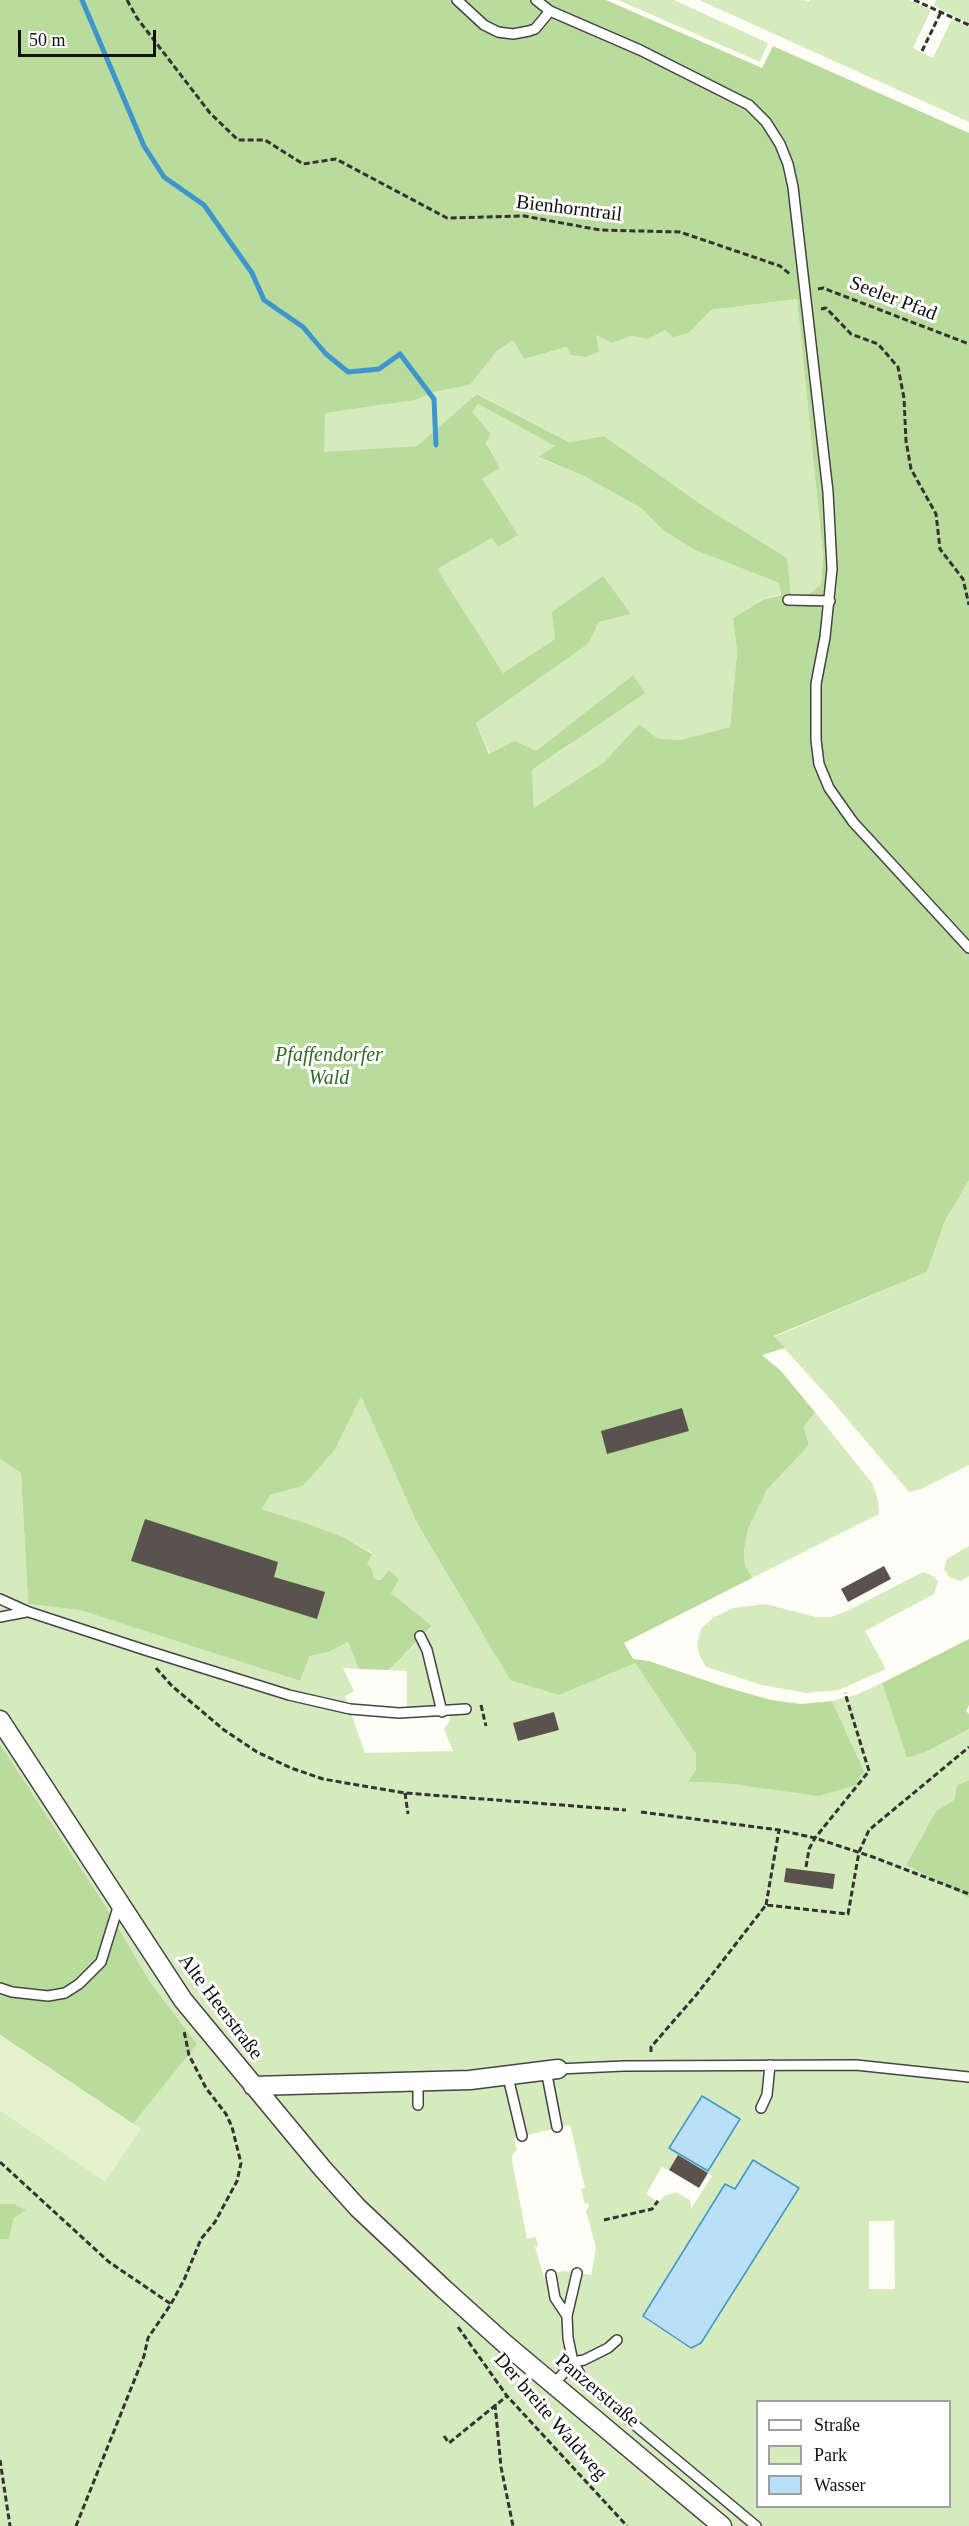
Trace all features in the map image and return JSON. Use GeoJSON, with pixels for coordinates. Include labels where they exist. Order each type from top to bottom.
{"type":"FeatureCollection","features":[{"type":"Feature","properties":{"kind":"street","name":"Alte Heerstraße"},"geometry":{"type":"LineString","coordinates":[[0,1720],[183,2000],[253,2086],[358,2208],[444,2289]]}},
{"type":"Feature","properties":{"kind":"street"},"geometry":{"type":"LineString","coordinates":[[253,2086],[508,2077],[552,2069]]}},
{"type":"Feature","properties":{"kind":"street","name":"Panzerstraße"},"geometry":{"type":"LineString","coordinates":[[444,2289],[723,2526]]}},
{"type":"Feature","properties":{"kind":"lane"},"geometry":{"type":"LineString","coordinates":[[457,0],[484,26],[498,32],[513,34],[535,29],[550,11]]}},
{"type":"Feature","properties":{"kind":"lane"},"geometry":{"type":"LineString","coordinates":[[536,0],[550,11],[640,50],[747,104],[757,111],[773,133],[788,164],[828,492],[832,569],[830,601],[816,684],[816,740],[823,777],[853,822],[969,948]]}},
{"type":"Feature","properties":{"kind":"lane"},"geometry":{"type":"LineString","coordinates":[[788,600],[830,601]]}},
{"type":"Feature","properties":{"kind":"lane"},"geometry":{"type":"LineString","coordinates":[[0,1599],[28,1612],[145,1650],[289,1695],[350,1710],[399,1713],[466,1709]]}},
{"type":"Feature","properties":{"kind":"lane"},"geometry":{"type":"LineString","coordinates":[[0,1617],[28,1612]]}},
{"type":"Feature","properties":{"kind":"lane"},"geometry":{"type":"LineString","coordinates":[[420,1636],[427,1650],[442,1712]]}},
{"type":"Feature","properties":{"kind":"lane"},"geometry":{"type":"LineString","coordinates":[[0,1988],[12,1992],[48,1996],[65,1993],[79,1984],[101,1962],[119,1904]]}},
{"type":"Feature","properties":{"kind":"lane"},"geometry":{"type":"LineString","coordinates":[[761,2108],[767,2095],[770,2065]]}},
{"type":"Feature","properties":{"kind":"lane"},"geometry":{"type":"LineString","coordinates":[[556,2127],[552,2069],[856,2065],[969,2076]]}},
{"type":"Feature","properties":{"kind":"lane"},"geometry":{"type":"LineString","coordinates":[[508,2077],[522,2136]]}},
{"type":"Feature","properties":{"kind":"lane"},"geometry":{"type":"LineString","coordinates":[[418,2081],[418,2105]]}},
{"type":"Feature","properties":{"kind":"lane"},"geometry":{"type":"LineString","coordinates":[[577,2273],[567,2316],[568,2338],[573,2362],[594,2391],[756,2526]]}},
{"type":"Feature","properties":{"kind":"lane"},"geometry":{"type":"LineString","coordinates":[[551,2275],[555,2298],[567,2316]]}},
{"type":"Feature","properties":{"kind":"lane"},"geometry":{"type":"LineString","coordinates":[[554,2384],[573,2362],[608,2348],[616,2340]]}},
{"type":"Feature","properties":{"kind":"path","name":"Bienhorntrail"},"geometry":{"type":"LineString","coordinates":[[127,0],[137,18],[210,113],[238,141],[266,140],[303,164],[336,159],[447,218],[524,216],[600,230],[680,232],[780,266],[790,274],[802,270]]}},
{"type":"Feature","properties":{"kind":"path"},"geometry":{"type":"LineString","coordinates":[[914,0],[969,25]]}},
{"type":"Feature","properties":{"kind":"path"},"geometry":{"type":"LineString","coordinates":[[928,6],[931,0]]}},
{"type":"Feature","properties":{"kind":"path"},"geometry":{"type":"LineString","coordinates":[[922,51],[941,12]]}},
{"type":"Feature","properties":{"kind":"path","name":"Seeler Pfad"},"geometry":{"type":"LineString","coordinates":[[804,290],[823,288],[969,344]]}},
{"type":"Feature","properties":{"kind":"path"},"geometry":{"type":"LineString","coordinates":[[807,311],[826,308],[850,334],[878,344],[898,368],[904,398],[906,441],[911,469],[936,514],[940,549],[963,579],[969,605]]}},
{"type":"Feature","properties":{"kind":"path"},"geometry":{"type":"LineString","coordinates":[[145,1650],[157,1670],[172,1686],[224,1730],[257,1752],[291,1768],[323,1779],[405,1793],[626,1810]]}},
{"type":"Feature","properties":{"kind":"path"},"geometry":{"type":"LineString","coordinates":[[806,1867],[809,1849],[815,1838],[869,1771],[845,1693]]}},
{"type":"Feature","properties":{"kind":"path"},"geometry":{"type":"LineString","coordinates":[[482,1705],[486,1726]]}},
{"type":"Feature","properties":{"kind":"path"},"geometry":{"type":"LineString","coordinates":[[766,1905],[848,1914],[859,1852],[868,1830],[969,1747]]}},
{"type":"Feature","properties":{"kind":"path"},"geometry":{"type":"LineString","coordinates":[[384,1796],[385,1790]]}},
{"type":"Feature","properties":{"kind":"path"},"geometry":{"type":"LineString","coordinates":[[405,1793],[408,1814]]}},
{"type":"Feature","properties":{"kind":"path"},"geometry":{"type":"LineString","coordinates":[[641,1812],[778,1830],[815,1838],[859,1852],[969,1894]]}},
{"type":"Feature","properties":{"kind":"path"},"geometry":{"type":"LineString","coordinates":[[650,2066],[651,2047],[697,1994],[766,1905],[778,1830]]}},
{"type":"Feature","properties":{"kind":"path"},"geometry":{"type":"LineString","coordinates":[[76,2526],[140,2366],[148,2338],[171,2304],[201,2240],[215,2222],[237,2181],[241,2163],[232,2127],[226,2114],[206,2088],[189,2055],[180,2007],[183,2000]]}},
{"type":"Feature","properties":{"kind":"path"},"geometry":{"type":"LineString","coordinates":[[0,2162],[109,2262],[171,2304]]}},
{"type":"Feature","properties":{"kind":"path"},"geometry":{"type":"LineString","coordinates":[[604,2220],[652,2210],[658,2201]]}},
{"type":"Feature","properties":{"kind":"path","name":"Der breite Waldweg"},"geometry":{"type":"LineString","coordinates":[[453,2321],[507,2396],[627,2526]]}},
{"type":"Feature","properties":{"kind":"path"},"geometry":{"type":"LineString","coordinates":[[444,2436],[449,2443],[507,2396]]}},
{"type":"Feature","properties":{"kind":"path"},"geometry":{"type":"LineString","coordinates":[[495,2404],[501,2467],[513,2526]]}},
{"type":"Feature","properties":{"kind":"path"},"geometry":{"type":"LineString","coordinates":[[0,2460],[10,2526]]}},
{"type":"Feature","properties":{"kind":"green space","name":"Pfaffendorfer Wald"},"geometry":{"type":"Polygon","coordinates":[[[0,0],[606,0],[762,68],[773,46],[969,133],[969,1180],[945,1221],[927,1272],[774,1336],[785,1348],[762,1355],[781,1371],[815,1412],[804,1427],[809,1445],[767,1490],[748,1529],[744,1550],[745,1565],[752,1578],[624,1643],[633,1659],[649,1661],[771,1700],[801,1704],[832,1701],[865,1773],[860,1776],[856,1785],[819,1796],[725,1783],[688,1782],[696,1769],[696,1754],[635,1663],[559,1695],[510,1680],[417,1523],[361,1396],[335,1450],[303,1486],[270,1495],[262,1509],[345,1538],[372,1554],[367,1564],[372,1570],[374,1579],[381,1580],[389,1570],[399,1579],[391,1593],[432,1626],[389,1670],[359,1669],[348,1642],[329,1652],[310,1656],[300,1681],[80,1610],[28,1604],[21,1473],[0,1459],[0,0]],[[797,299],[711,310],[689,333],[673,337],[665,330],[648,339],[632,336],[612,343],[596,335],[599,352],[586,357],[571,355],[567,347],[524,359],[513,340],[497,351],[470,385],[434,392],[416,400],[325,413],[324,452],[417,446],[477,394],[569,442],[604,436],[708,509],[787,558],[791,596],[810,594],[821,584],[823,556],[797,299]],[[478,404],[472,412],[491,433],[486,443],[500,468],[482,479],[518,535],[498,547],[492,538],[437,569],[503,673],[555,639],[552,612],[603,576],[631,614],[599,622],[588,644],[476,723],[489,754],[515,741],[536,751],[633,675],[645,693],[532,770],[534,808],[604,762],[639,724],[657,738],[680,740],[730,727],[737,652],[733,618],[762,600],[781,595],[779,583],[695,550],[664,531],[641,508],[582,475],[538,457],[555,446],[478,404]]]}},
{"type":"Feature","properties":{"kind":"green space"},"geometry":{"type":"Polygon","coordinates":[[[618,0],[674,0],[768,43],[760,62],[618,0]]]}},
{"type":"Feature","properties":{"kind":"green space"},"geometry":{"type":"Polygon","coordinates":[[[699,0],[804,0],[808,2],[810,0],[909,0],[931,10],[913,48],[933,58],[952,19],[969,27],[969,122],[699,0]]]}},
{"type":"Feature","properties":{"kind":"green space"},"geometry":{"type":"Polygon","coordinates":[[[936,0],[969,0],[969,23],[934,6],[936,0]]]}},
{"type":"Feature","properties":{"kind":"green space"},"geometry":{"type":"Polygon","coordinates":[[[797,299],[823,556],[821,584],[810,594],[791,596],[786,558],[708,509],[604,436],[569,442],[478,394],[417,446],[324,453],[324,413],[416,400],[434,392],[470,385],[497,351],[513,340],[524,359],[568,347],[596,335],[612,343],[632,336],[648,339],[665,329],[689,333],[711,310],[797,299]]]}},
{"type":"Feature","properties":{"kind":"green space"},"geometry":{"type":"Polygon","coordinates":[[[478,404],[556,446],[539,458],[582,475],[641,508],[664,531],[695,550],[779,583],[781,594],[761,600],[733,618],[737,652],[730,727],[680,740],[657,738],[639,724],[604,762],[534,809],[532,770],[570,745],[633,675],[536,751],[490,754],[476,723],[588,644],[599,622],[631,614],[603,577],[555,639],[503,673],[436,569],[492,538],[481,479],[500,468],[486,442],[491,432],[471,412],[478,404]]]}},
{"type":"Feature","properties":{"kind":"green space"},"geometry":{"type":"Polygon","coordinates":[[[969,1180],[969,1465],[921,1489],[909,1492],[774,1337],[927,1272],[945,1221],[969,1180]]]}},
{"type":"Feature","properties":{"kind":"green space"},"geometry":{"type":"Polygon","coordinates":[[[361,1395],[417,1523],[510,1680],[635,1663],[696,1754],[696,1769],[688,1782],[725,1783],[865,1773],[832,1701],[856,1695],[882,1683],[907,1758],[928,1751],[969,1729],[969,1780],[957,1785],[954,1800],[936,1811],[906,1865],[969,1898],[969,2526],[0,2526],[0,2239],[9,2239],[14,2218],[14,2204],[0,2204],[0,2110],[105,2181],[140,2129],[133,2124],[197,2044],[150,1982],[105,1905],[0,1744],[0,1459],[21,1473],[28,1604],[80,1610],[300,1681],[310,1656],[329,1652],[348,1642],[359,1669],[343,1668],[354,1691],[345,1696],[365,1753],[453,1751],[444,1729],[450,1720],[449,1712],[407,1713],[407,1671],[389,1670],[432,1627],[391,1593],[381,1580],[373,1579],[366,1564],[372,1553],[345,1538],[262,1509],[270,1495],[303,1486],[335,1450],[361,1395]],[[570,2125],[514,2138],[517,2150],[512,2160],[527,2239],[536,2237],[538,2246],[535,2247],[544,2277],[563,2271],[591,2275],[596,2248],[586,2211],[589,2206],[588,2203],[585,2204],[581,2189],[585,2188],[570,2125]],[[678,2156],[669,2170],[662,2167],[646,2194],[659,2202],[664,2196],[676,2192],[690,2200],[691,2209],[712,2176],[678,2156]],[[725,2184],[694,2236],[701,2343],[799,2188],[735,2190],[725,2184]],[[869,2221],[869,2289],[895,2289],[894,2221],[869,2221]]]}},
{"type":"Feature","properties":{"kind":"green space"},"geometry":{"type":"Polygon","coordinates":[[[815,1412],[872,1483],[878,1499],[879,1514],[752,1578],[745,1565],[744,1550],[748,1529],[767,1490],[809,1445],[804,1427],[815,1412]]]}},
{"type":"Feature","properties":{"kind":"green space"},"geometry":{"type":"Polygon","coordinates":[[[969,1546],[969,1576],[960,1581],[949,1577],[944,1569],[947,1559],[969,1546]]]}},
{"type":"Feature","properties":{"kind":"green space"},"geometry":{"type":"Polygon","coordinates":[[[923,1572],[938,1581],[934,1594],[865,1631],[886,1669],[839,1690],[806,1693],[762,1685],[706,1667],[699,1654],[697,1645],[701,1629],[714,1617],[733,1608],[766,1604],[816,1617],[831,1617],[923,1572]]]}},
{"type":"Feature","properties":{"kind":"green space"},"geometry":{"type":"Polygon","coordinates":[[[969,1639],[969,1705],[966,1711],[969,1714],[969,1729],[928,1751],[907,1758],[882,1683],[969,1639]]]}},
{"type":"Feature","properties":{"kind":"green space"},"geometry":{"type":"Polygon","coordinates":[[[0,1744],[105,1905],[150,1982],[197,2044],[133,2124],[0,2035],[0,1744]]]}},
{"type":"Feature","properties":{"kind":"green space"},"geometry":{"type":"Polygon","coordinates":[[[969,1780],[969,1898],[906,1865],[936,1811],[954,1800],[957,1785],[969,1780]]]}},
{"type":"Feature","properties":{"kind":"green space"},"geometry":{"type":"Polygon","coordinates":[[[0,2035],[141,2129],[105,2181],[0,2110],[0,2035]]]}},
{"type":"Feature","properties":{"kind":"green space"},"geometry":{"type":"Polygon","coordinates":[[[0,2204],[14,2204],[26,2210],[14,2218],[9,2239],[0,2239],[0,2204]]]}},
{"type":"Feature","properties":{"kind":"water"},"geometry":{"type":"Polygon","coordinates":[[[702,2096],[740,2119],[708,2171],[669,2148],[702,2096]]]}},
{"type":"Feature","properties":{"kind":"water"},"geometry":{"type":"Polygon","coordinates":[[[753,2160],[799,2188],[701,2343],[691,2348],[643,2316],[725,2184],[735,2189],[753,2160]]]}},
{"type":"Feature","properties":{"kind":"building"},"geometry":{"type":"Polygon","coordinates":[[[682,1408],[689,1431],[607,1454],[601,1431],[682,1408]]]}},
{"type":"Feature","properties":{"kind":"building"},"geometry":{"type":"Polygon","coordinates":[[[145,1519],[278,1562],[274,1577],[325,1592],[317,1619],[131,1561],[145,1519]]]}},
{"type":"Feature","properties":{"kind":"building"},"geometry":{"type":"Polygon","coordinates":[[[884,1566],[891,1579],[848,1602],[841,1589],[884,1566]]]}},
{"type":"Feature","properties":{"kind":"building"},"geometry":{"type":"Polygon","coordinates":[[[554,1712],[559,1730],[518,1741],[513,1723],[554,1712]]]}},
{"type":"Feature","properties":{"kind":"building"},"geometry":{"type":"Polygon","coordinates":[[[786,1868],[835,1874],[833,1889],[784,1882],[786,1868]]]}},
{"type":"Feature","properties":{"kind":"building"},"geometry":{"type":"Polygon","coordinates":[[[678,2155],[708,2173],[699,2188],[669,2170],[678,2155]]]}},
{"type":"Feature","properties":{"kind":"waterway"},"geometry":{"type":"LineString","coordinates":[[82,0],[144,146],[164,177],[204,205],[252,273],[264,300],[303,327],[326,354],[348,372],[379,369],[400,354],[434,399],[436,445]]}}]}
